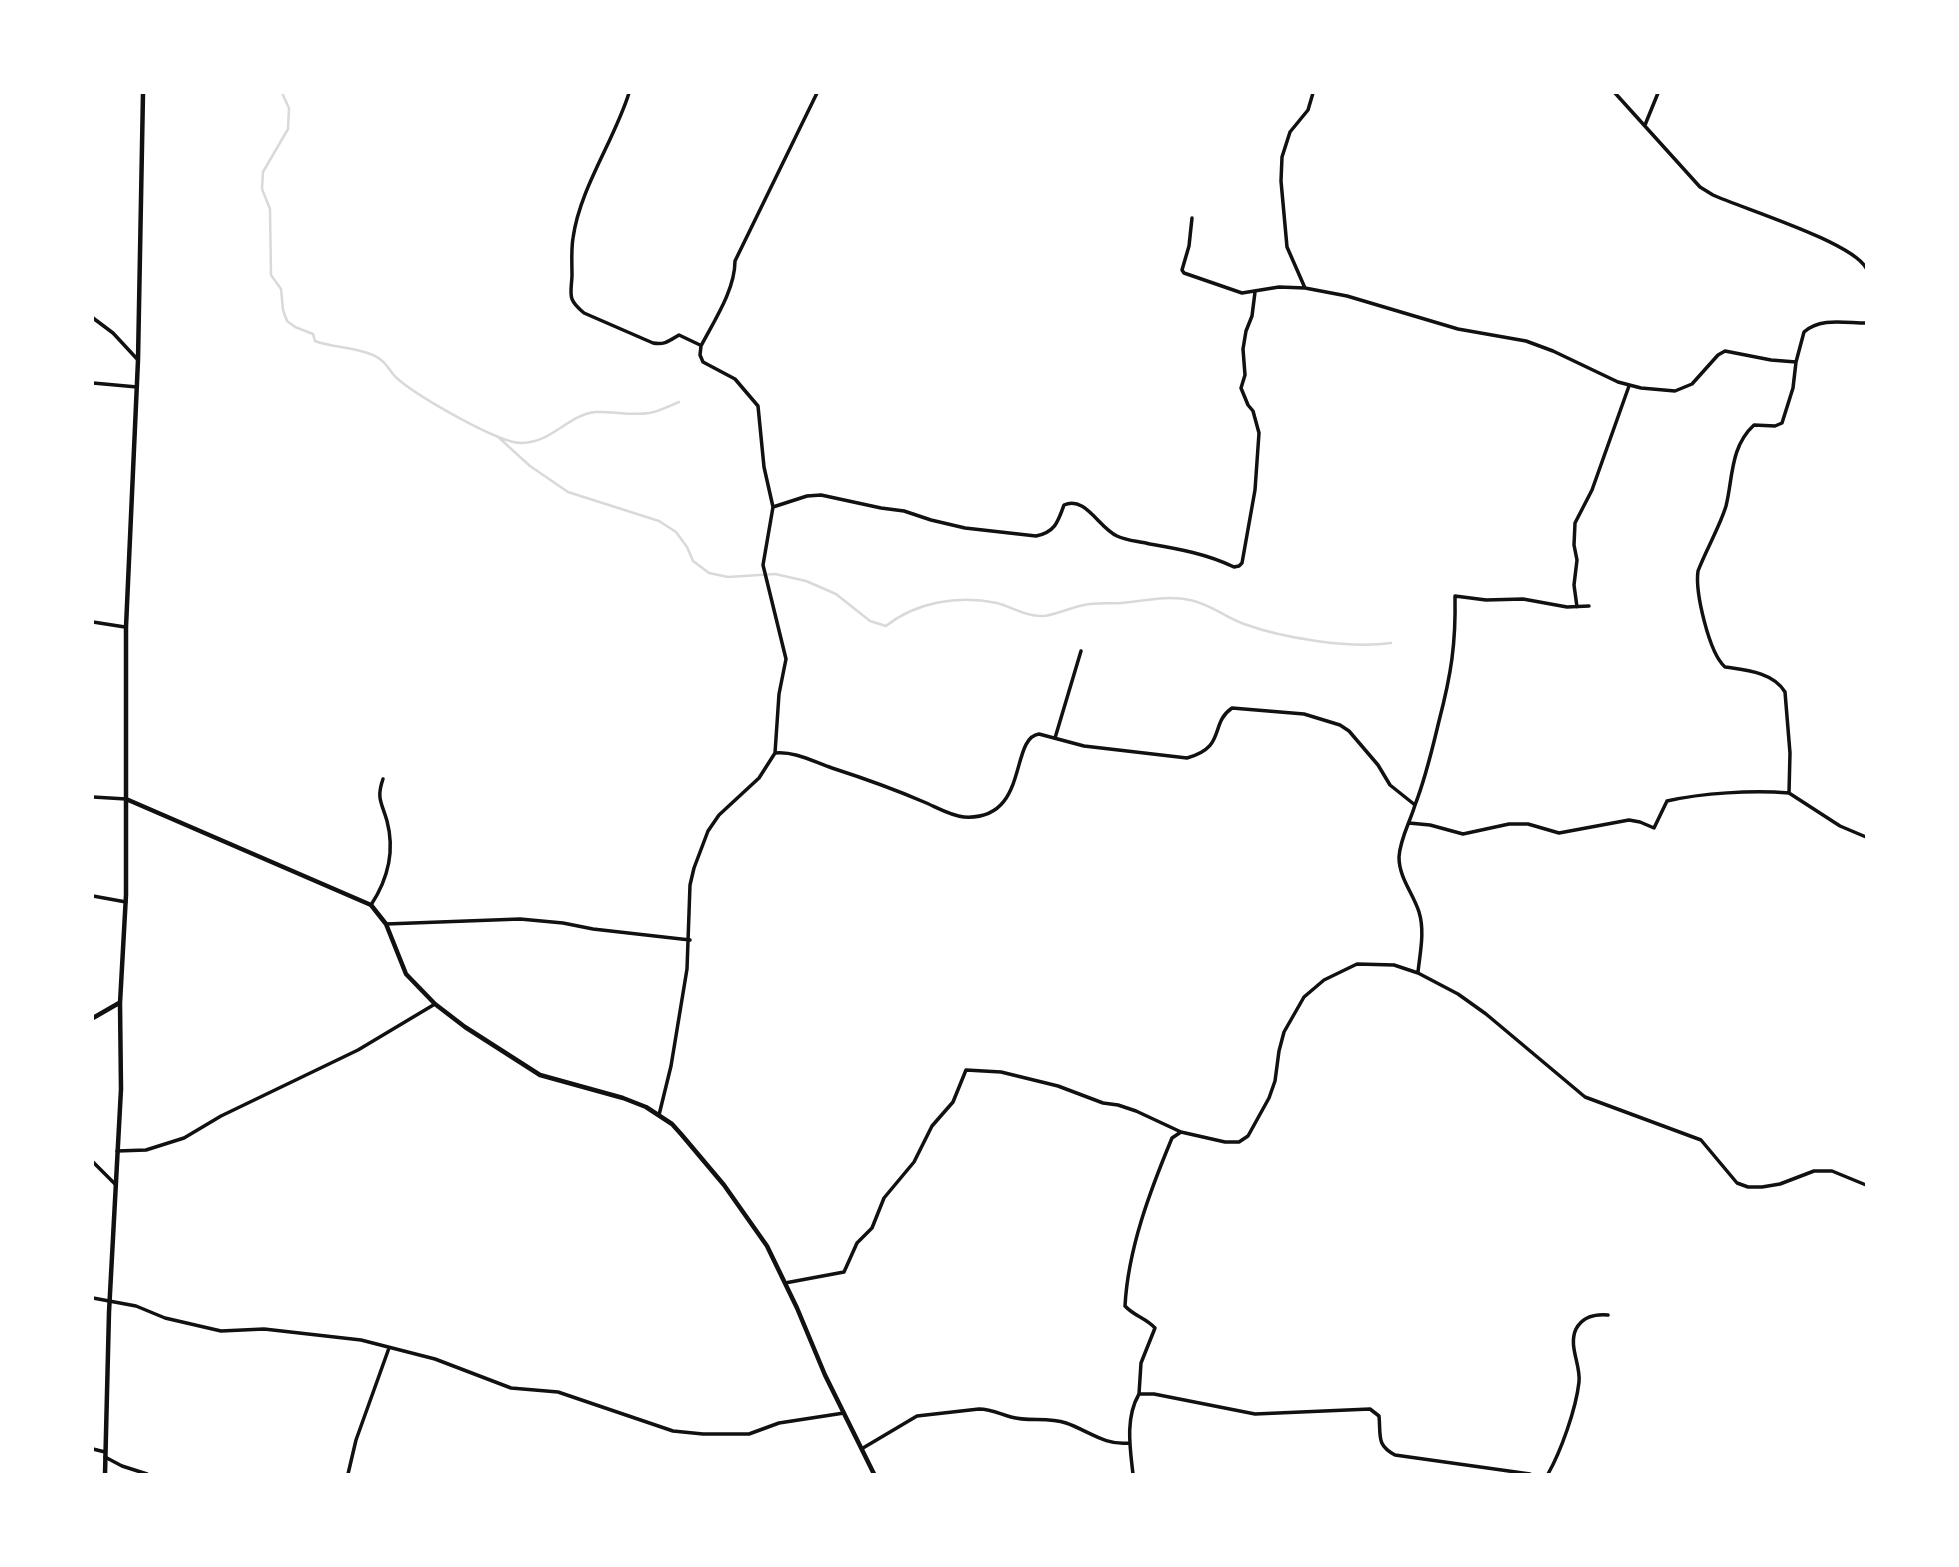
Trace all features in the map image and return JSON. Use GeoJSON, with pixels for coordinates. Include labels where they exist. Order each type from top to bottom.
{"type":"FeatureCollection","features":[{"type":"Feature","properties":{"kind":"street"},"geometry":{"type":"LineString","coordinates":[[105,1474],[121,1089],[120,1003],[126,902],[126,627],[138,360],[143,93]]}},
{"type":"Feature","properties":{"kind":"street"},"geometry":{"type":"LineString","coordinates":[[629,93],[621,119],[577,217],[572,239],[570,297],[575,306],[584,313],[653,343],[668,343],[679,335],[701,346]]}},
{"type":"Feature","properties":{"kind":"street"},"geometry":{"type":"LineString","coordinates":[[659,1115],[671,1066],[690,940],[690,885],[708,831],[726,806],[759,778],[775,753],[779,694],[786,659],[763,565],[773,507],[764,467],[758,406],[735,379],[703,362],[700,355],[701,346],[731,284],[735,261],[817,93]]}},
{"type":"Feature","properties":{"kind":"street"},"geometry":{"type":"LineString","coordinates":[[1305,288],[1287,247],[1281,181],[1282,157],[1290,132],[1308,110],[1313,93]]}},
{"type":"Feature","properties":{"kind":"street"},"geometry":{"type":"LineString","coordinates":[[1615,93],[1700,187],[1713,195],[1854,254],[1866,268]]}},
{"type":"Feature","properties":{"kind":"street"},"geometry":{"type":"LineString","coordinates":[[1645,125],[1658,93]]}},
{"type":"Feature","properties":{"kind":"street"},"geometry":{"type":"LineString","coordinates":[[1192,218],[1189,246],[1182,272],[1235,292],[1247,294],[1279,288],[1305,288],[1377,304],[1458,329],[1526,341],[1629,386],[1675,391],[1692,384],[1718,355],[1725,351],[1796,362]]}},
{"type":"Feature","properties":{"kind":"street"},"geometry":{"type":"LineString","coordinates":[[773,507],[807,496],[821,495],[904,511],[965,528],[1036,536],[1047,534],[1055,527],[1064,505],[1074,503],[1090,510],[1096,521],[1117,536],[1202,554],[1234,567],[1239,566],[1242,563],[1255,490],[1258,443],[1257,422],[1241,388],[1245,375],[1242,349],[1252,316],[1255,291]]}},
{"type":"Feature","properties":{"kind":"street"},"geometry":{"type":"LineString","coordinates":[[93,318],[113,333],[138,360]]}},
{"type":"Feature","properties":{"kind":"street"},"geometry":{"type":"LineString","coordinates":[[1789,793],[1790,753],[1785,692],[1780,685],[1766,677],[1720,664],[1710,647],[1697,579],[1708,544],[1727,503],[1731,469],[1738,449],[1754,425],[1774,426],[1782,423],[1793,388],[1804,332],[1824,322],[1866,323]]}},
{"type":"Feature","properties":{"kind":"street"},"geometry":{"type":"LineString","coordinates":[[93,383],[137,387]]}},
{"type":"Feature","properties":{"kind":"street"},"geometry":{"type":"LineString","coordinates":[[1577,607],[1574,585],[1577,560],[1574,545],[1575,523],[1592,490],[1629,386]]}},
{"type":"Feature","properties":{"kind":"street"},"geometry":{"type":"LineString","coordinates":[[1418,973],[1422,931],[1420,914],[1399,867],[1401,843],[1428,772],[1450,680],[1455,648],[1455,596],[1486,600],[1523,599],[1567,607],[1589,606]]}},
{"type":"Feature","properties":{"kind":"street"},"geometry":{"type":"LineString","coordinates":[[93,622],[126,627]]}},
{"type":"Feature","properties":{"kind":"street"},"geometry":{"type":"LineString","coordinates":[[1055,738],[1080,651]]}},
{"type":"Feature","properties":{"kind":"street"},"geometry":{"type":"LineString","coordinates":[[775,753],[783,752],[811,760],[964,817],[996,810],[1004,801],[1020,767],[1026,742],[1032,735],[1039,734],[1107,750],[1187,758],[1199,755],[1214,743],[1223,718],[1232,708],[1304,714],[1340,725],[1349,731],[1378,765],[1390,785],[1415,805]]}},
{"type":"Feature","properties":{"kind":"street"},"geometry":{"type":"LineString","coordinates":[[371,905],[379,892],[392,851],[379,793],[383,779]]}},
{"type":"Feature","properties":{"kind":"street"},"geometry":{"type":"LineString","coordinates":[[1409,823],[1430,825],[1463,834],[1509,824],[1532,825],[1559,833],[1629,820],[1654,828],[1667,802],[1689,796],[1772,791],[1789,793],[1840,826],[1866,837]]}},
{"type":"Feature","properties":{"kind":"street"},"geometry":{"type":"LineString","coordinates":[[93,797],[125,799],[371,905],[386,924],[406,974],[435,1004],[494,1047],[540,1075],[623,1098],[659,1115],[681,1134],[724,1185],[767,1246],[874,1474]]}},
{"type":"Feature","properties":{"kind":"street"},"geometry":{"type":"LineString","coordinates":[[93,896],[126,902]]}},
{"type":"Feature","properties":{"kind":"street"},"geometry":{"type":"LineString","coordinates":[[386,924],[520,919],[690,940]]}},
{"type":"Feature","properties":{"kind":"street"},"geometry":{"type":"LineString","coordinates":[[785,1283],[844,1272],[857,1244],[872,1228],[884,1198],[914,1162],[932,1126],[953,1102],[966,1070],[1001,1072],[1058,1086],[1102,1103],[1136,1111],[1181,1132],[1225,1142],[1239,1142],[1248,1136],[1269,1098],[1284,1032],[1304,997],[1324,980],[1357,964],[1394,965],[1418,973],[1458,994],[1586,1097],[1701,1140],[1737,1183],[1748,1187],[1762,1187],[1780,1184],[1814,1171],[1832,1171],[1866,1185]]}},
{"type":"Feature","properties":{"kind":"street"},"geometry":{"type":"LineString","coordinates":[[93,1018],[120,1003]]}},
{"type":"Feature","properties":{"kind":"street"},"geometry":{"type":"LineString","coordinates":[[117,1151],[160,1147],[184,1138],[221,1115],[358,1050],[435,1004]]}},
{"type":"Feature","properties":{"kind":"street"},"geometry":{"type":"LineString","coordinates":[[1133,1474],[1130,1442],[1132,1406],[1139,1394],[1141,1363],[1155,1328],[1125,1306],[1129,1261],[1163,1159],[1172,1138],[1181,1132]]}},
{"type":"Feature","properties":{"kind":"street"},"geometry":{"type":"LineString","coordinates":[[93,1162],[115,1184]]}},
{"type":"Feature","properties":{"kind":"street"},"geometry":{"type":"LineString","coordinates":[[93,1298],[136,1306],[165,1318],[221,1331],[264,1329],[361,1340],[435,1359],[511,1388],[558,1392],[673,1432],[749,1434],[779,1423],[844,1413]]}},
{"type":"Feature","properties":{"kind":"street"},"geometry":{"type":"LineString","coordinates":[[1548,1474],[1567,1429],[1579,1381],[1574,1348],[1575,1330],[1586,1318],[1598,1314],[1608,1315]]}},
{"type":"Feature","properties":{"kind":"street"},"geometry":{"type":"LineString","coordinates":[[348,1474],[356,1440],[389,1348]]}},
{"type":"Feature","properties":{"kind":"street"},"geometry":{"type":"LineString","coordinates":[[1139,1394],[1171,1396],[1255,1415],[1370,1409],[1379,1416],[1384,1449],[1395,1455],[1530,1474]]}},
{"type":"Feature","properties":{"kind":"street"},"geometry":{"type":"LineString","coordinates":[[863,1448],[918,1416],[979,1409],[988,1409],[1013,1418],[1066,1423],[1104,1440],[1130,1442]]}},
{"type":"Feature","properties":{"kind":"street"},"geometry":{"type":"LineString","coordinates":[[93,1449],[122,1466],[147,1474]]}},
{"type":"Feature","properties":{"kind":"waterway"},"geometry":{"type":"LineString","coordinates":[[282,93],[289,108],[288,129],[263,172],[262,189],[270,209],[271,275],[281,289],[287,321],[313,334],[315,341],[375,356],[397,378],[423,397],[478,428],[511,441],[533,442],[585,414],[649,413],[679,402]]}},
{"type":"Feature","properties":{"kind":"waterway"},"geometry":{"type":"LineString","coordinates":[[497,436],[530,466],[568,492],[659,521],[676,532],[693,561],[709,573],[728,577],[775,574],[806,581],[836,594],[870,621],[886,626],[911,611],[953,600],[997,603],[1043,616],[1089,604],[1173,598],[1197,602],[1244,624],[1297,638],[1356,645],[1391,643]]}}]}
